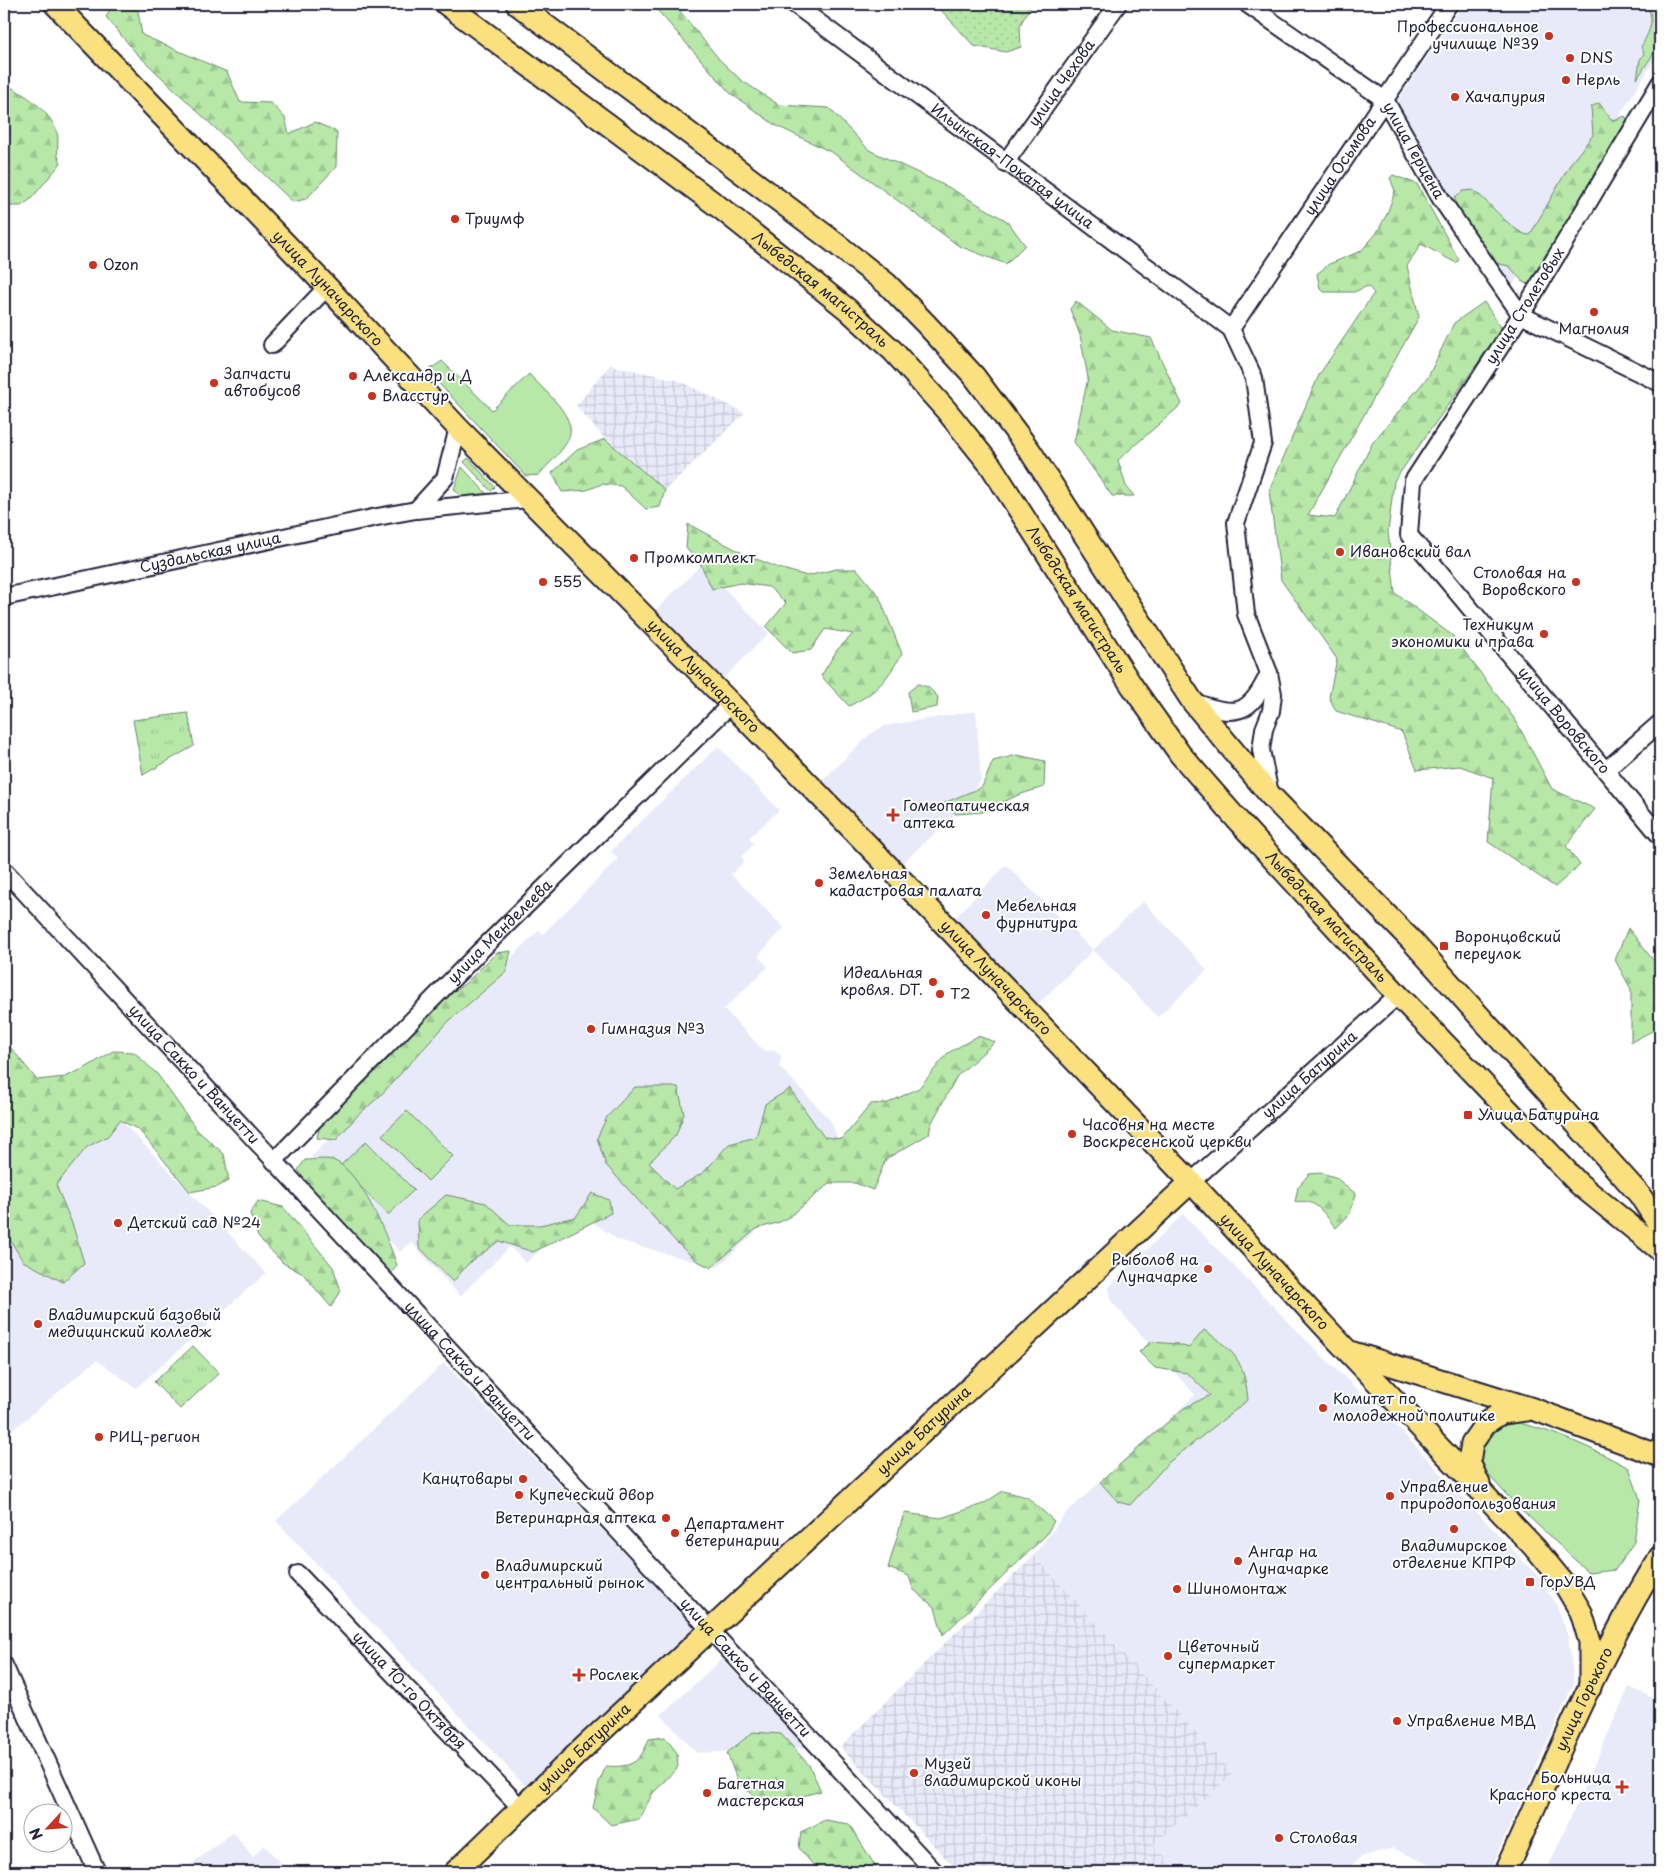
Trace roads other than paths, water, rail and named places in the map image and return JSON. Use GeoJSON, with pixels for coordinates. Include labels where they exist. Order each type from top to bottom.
{"type":"FeatureCollection","features":[{"type":"Feature","properties":{"kind":"main road","name":"улица Луначарского"},"geometry":{"type":"LineString","coordinates":[[55,4],[327,287],[458,428],[731,704],[1191,1182],[1540,1555],[1565,1585],[1581,1612],[1590,1642],[1590,1688]]}},
{"type":"Feature","properties":{"kind":"main road","name":"Лыбедская магистраль"},"geometry":{"type":"LineString","coordinates":[[446,4],[723,210],[847,309],[893,351],[946,410],[991,466],[1132,686],[1180,754],[1240,823],[1398,995],[1579,1184],[1660,1250]]}},
{"type":"Feature","properties":{"kind":"main road"},"geometry":{"type":"LineString","coordinates":[[517,4],[830,239],[887,284],[926,324],[974,376],[1030,452],[1192,701],[1270,795],[1412,941],[1639,1194],[1660,1226]]}},
{"type":"Feature","properties":{"kind":"main road","name":"улица Батурина"},"geometry":{"type":"LineString","coordinates":[[455,1872],[520,1807],[971,1390],[1049,1312],[1191,1182]]}},
{"type":"Feature","properties":{"kind":"main road","name":"улица Луначарского"},"geometry":{"type":"LineString","coordinates":[[1348,1351],[1533,1409],[1656,1453]]}},
{"type":"Feature","properties":{"kind":"main road"},"geometry":{"type":"LineString","coordinates":[[1487,1500],[1470,1462],[1472,1443],[1486,1423],[1501,1412],[1533,1409]]}},
{"type":"Feature","properties":{"kind":"main road","name":"улица Горького"},"geometry":{"type":"LineString","coordinates":[[1505,1872],[1590,1688],[1638,1593],[1660,1557]]}},
{"type":"Feature","properties":{"kind":"street","name":"Ильинская-Покатая улица"},"geometry":{"type":"LineString","coordinates":[[794,4],[1005,163],[1231,329]]}},
{"type":"Feature","properties":{"kind":"street","name":"улица Чехова"},"geometry":{"type":"LineString","coordinates":[[1005,163],[1118,4]]}},
{"type":"Feature","properties":{"kind":"street","name":"улица Герцена"},"geometry":{"type":"LineString","coordinates":[[1247,4],[1385,100],[1441,199],[1520,315]]}},
{"type":"Feature","properties":{"kind":"street","name":"улица Осьмова"},"geometry":{"type":"LineString","coordinates":[[1231,329],[1450,4]]}},
{"type":"Feature","properties":{"kind":"street","name":"улица Столетовых"},"geometry":{"type":"LineString","coordinates":[[1409,535],[1413,481],[1520,315],[1660,83]]}},
{"type":"Feature","properties":{"kind":"street"},"geometry":{"type":"LineString","coordinates":[[272,345],[327,287]]}},
{"type":"Feature","properties":{"kind":"street"},"geometry":{"type":"LineString","coordinates":[[1520,315],[1660,383]]}},
{"type":"Feature","properties":{"kind":"street"},"geometry":{"type":"LineString","coordinates":[[1231,329],[1254,378],[1263,443],[1236,523],[1246,614],[1268,673],[1273,694],[1271,711],[1264,729],[1261,750],[1270,795]]}},
{"type":"Feature","properties":{"kind":"street"},"geometry":{"type":"LineString","coordinates":[[416,510],[445,478],[458,428]]}},
{"type":"Feature","properties":{"kind":"street","name":"Суздальская улица"},"geometry":{"type":"LineString","coordinates":[[4,597],[416,510],[528,499]]}},
{"type":"Feature","properties":{"kind":"street","name":"улица Воровского"},"geometry":{"type":"LineString","coordinates":[[1409,535],[1660,836]]}},
{"type":"Feature","properties":{"kind":"street"},"geometry":{"type":"LineString","coordinates":[[1192,701],[1215,710],[1226,711],[1245,707],[1258,696],[1268,673]]}},
{"type":"Feature","properties":{"kind":"street","name":"улица Менделеева"},"geometry":{"type":"LineString","coordinates":[[274,1160],[478,953],[731,704]]}},
{"type":"Feature","properties":{"kind":"street"},"geometry":{"type":"LineString","coordinates":[[1606,770],[1660,723]]}},
{"type":"Feature","properties":{"kind":"street","name":"улица Сакко и Ванцетти"},"geometry":{"type":"LineString","coordinates":[[4,870],[935,1872]]}},
{"type":"Feature","properties":{"kind":"street","name":"улица Батурина"},"geometry":{"type":"LineString","coordinates":[[1191,1182],[1398,995]]}},
{"type":"Feature","properties":{"kind":"street","name":"улица 10-го Октября"},"geometry":{"type":"LineString","coordinates":[[298,1574],[520,1807]]}},
{"type":"Feature","properties":{"kind":"street"},"geometry":{"type":"LineString","coordinates":[[4,1665],[97,1872]]}},
{"type":"Feature","properties":{"kind":"place","name":"Профессиональное училище №39"},"geometry":{"type":"Point","coordinates":[1549,36]}},
{"type":"Feature","properties":{"kind":"place","name":"DNS"},"geometry":{"type":"Point","coordinates":[1570,58]}},
{"type":"Feature","properties":{"kind":"place","name":"Нерль"},"geometry":{"type":"Point","coordinates":[1566,80]}},
{"type":"Feature","properties":{"kind":"place","name":"Хачапурия"},"geometry":{"type":"Point","coordinates":[1455,97]}},
{"type":"Feature","properties":{"kind":"place","name":"Триумф"},"geometry":{"type":"Point","coordinates":[455,219]}},
{"type":"Feature","properties":{"kind":"place","name":"Ozon"},"geometry":{"type":"Point","coordinates":[93,265]}},
{"type":"Feature","properties":{"kind":"place","name":"Магнолия"},"geometry":{"type":"Point","coordinates":[1594,312]}},
{"type":"Feature","properties":{"kind":"place","name":"Александр и Д"},"geometry":{"type":"Point","coordinates":[353,376]}},
{"type":"Feature","properties":{"kind":"place","name":"Запчасти автобусов"},"geometry":{"type":"Point","coordinates":[214,383]}},
{"type":"Feature","properties":{"kind":"place","name":"Власстур"},"geometry":{"type":"Point","coordinates":[372,396]}},
{"type":"Feature","properties":{"kind":"place","name":"Ивановский вал"},"geometry":{"type":"Point","coordinates":[1340,552]}},
{"type":"Feature","properties":{"kind":"place","name":"Промкомплект"},"geometry":{"type":"Point","coordinates":[634,558]}},
{"type":"Feature","properties":{"kind":"place","name":"555"},"geometry":{"type":"Point","coordinates":[543,582]}},
{"type":"Feature","properties":{"kind":"place","name":"Столовая на Воровского"},"geometry":{"type":"Point","coordinates":[1576,582]}},
{"type":"Feature","properties":{"kind":"place","name":"Техникум экономики и права"},"geometry":{"type":"Point","coordinates":[1544,634]}},
{"type":"Feature","properties":{"kind":"place","name":"Гомеопатическая аптека"},"geometry":{"type":"Point","coordinates":[893,815]}},
{"type":"Feature","properties":{"kind":"place","name":"Земельная кадастровая палата"},"geometry":{"type":"Point","coordinates":[819,883]}},
{"type":"Feature","properties":{"kind":"place","name":"Мебельная фурнитура"},"geometry":{"type":"Point","coordinates":[986,915]}},
{"type":"Feature","properties":{"kind":"place","name":"Воронцовский переулок"},"geometry":{"type":"Point","coordinates":[1444,946]}},
{"type":"Feature","properties":{"kind":"place","name":"Идеальная кровля. DT."},"geometry":{"type":"Point","coordinates":[933,982]}},
{"type":"Feature","properties":{"kind":"place","name":"T2"},"geometry":{"type":"Point","coordinates":[940,994]}},
{"type":"Feature","properties":{"kind":"place","name":"Гимназия №3"},"geometry":{"type":"Point","coordinates":[591,1029]}},
{"type":"Feature","properties":{"kind":"place","name":"Улица Батурина"},"geometry":{"type":"Point","coordinates":[1468,1115]}},
{"type":"Feature","properties":{"kind":"place","name":"Часовня на месте Воскресенской церкви"},"geometry":{"type":"Point","coordinates":[1072,1134]}},
{"type":"Feature","properties":{"kind":"place","name":"Детский сад №24"},"geometry":{"type":"Point","coordinates":[118,1223]}},
{"type":"Feature","properties":{"kind":"place","name":"Рыболов на Луначарке"},"geometry":{"type":"Point","coordinates":[1208,1269]}},
{"type":"Feature","properties":{"kind":"place","name":"Владимирский базовый медицинский колледж"},"geometry":{"type":"Point","coordinates":[38,1324]}},
{"type":"Feature","properties":{"kind":"place","name":"Комитет по молодежной политике"},"geometry":{"type":"Point","coordinates":[1323,1408]}},
{"type":"Feature","properties":{"kind":"place","name":"РИЦ-регион"},"geometry":{"type":"Point","coordinates":[99,1437]}},
{"type":"Feature","properties":{"kind":"place","name":"Канцтовары"},"geometry":{"type":"Point","coordinates":[523,1479]}},
{"type":"Feature","properties":{"kind":"place","name":"Купеческий двор"},"geometry":{"type":"Point","coordinates":[519,1495]}},
{"type":"Feature","properties":{"kind":"place","name":"Управление природопользования"},"geometry":{"type":"Point","coordinates":[1390,1496]}},
{"type":"Feature","properties":{"kind":"place","name":"Ветеринарная аптека"},"geometry":{"type":"Point","coordinates":[666,1518]}},
{"type":"Feature","properties":{"kind":"place","name":"Владимирское отделение КПРФ"},"geometry":{"type":"Point","coordinates":[1454,1529]}},
{"type":"Feature","properties":{"kind":"place","name":"Департамент ветеринарии"},"geometry":{"type":"Point","coordinates":[675,1533]}},
{"type":"Feature","properties":{"kind":"place","name":"Ангар на Луначарке"},"geometry":{"type":"Point","coordinates":[1238,1561]}},
{"type":"Feature","properties":{"kind":"place","name":"Владимирский центральный рынок"},"geometry":{"type":"Point","coordinates":[485,1575]}},
{"type":"Feature","properties":{"kind":"place","name":"ГорУВД"},"geometry":{"type":"Point","coordinates":[1530,1582]}},
{"type":"Feature","properties":{"kind":"place","name":"Шиномонтаж"},"geometry":{"type":"Point","coordinates":[1177,1589]}},
{"type":"Feature","properties":{"kind":"place","name":"Цветочный супермаркет"},"geometry":{"type":"Point","coordinates":[1168,1656]}},
{"type":"Feature","properties":{"kind":"place","name":"Рослек"},"geometry":{"type":"Point","coordinates":[579,1675]}},
{"type":"Feature","properties":{"kind":"place","name":"Управление МВД"},"geometry":{"type":"Point","coordinates":[1397,1721]}},
{"type":"Feature","properties":{"kind":"place","name":"Музей владимирской иконы"},"geometry":{"type":"Point","coordinates":[914,1773]}},
{"type":"Feature","properties":{"kind":"place","name":"Больница Красного креста"},"geometry":{"type":"Point","coordinates":[1622,1787]}},
{"type":"Feature","properties":{"kind":"place","name":"Багетная мастерская"},"geometry":{"type":"Point","coordinates":[707,1793]}},
{"type":"Feature","properties":{"kind":"place","name":"Столовая"},"geometry":{"type":"Point","coordinates":[1279,1838]}}]}
